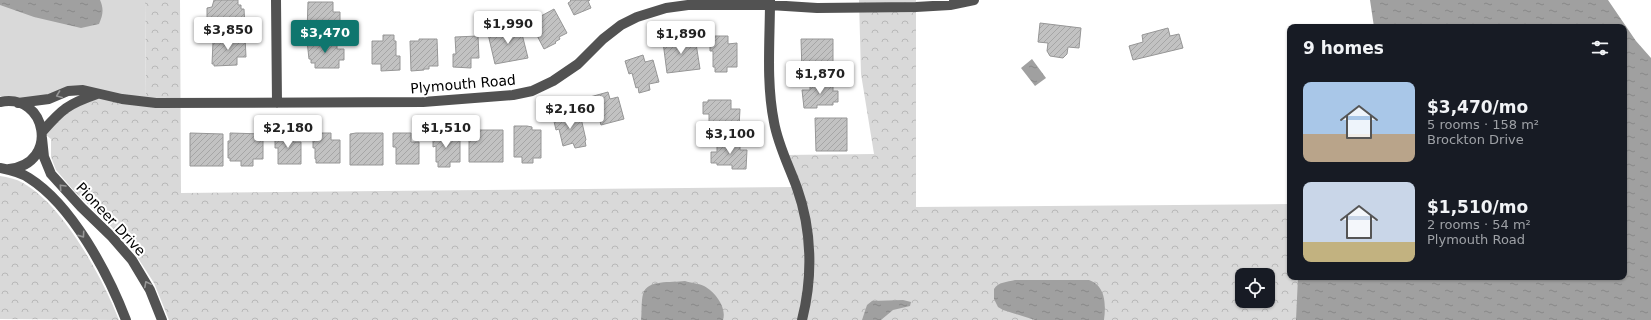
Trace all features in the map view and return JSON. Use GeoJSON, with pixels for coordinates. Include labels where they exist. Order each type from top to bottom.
{"type":"FeatureCollection","features":[{"type":"Feature","properties":{"kind":"street"},"geometry":{"type":"LineString","coordinates":[[276,0],[277,103]]}},
{"type":"Feature","properties":{"kind":"street","name":"Plymouth Road"},"geometry":{"type":"LineString","coordinates":[[0,102],[49,99],[68,92],[83,90],[97,94],[156,103],[423,102],[466,100],[518,94],[546,85],[562,76],[585,58],[603,39],[617,28],[628,21],[666,8],[688,5],[770,3],[822,8],[916,8],[950,5],[974,0]]}},
{"type":"Feature","properties":{"kind":"street"},"geometry":{"type":"LineString","coordinates":[[770,3],[770,88],[772,112],[780,145],[800,196],[807,227],[810,269],[802,320]]}},
{"type":"Feature","properties":{"kind":"street","name":"Plymouth Road"},"geometry":{"type":"LineString","coordinates":[[0,168],[13,168],[26,164],[37,154],[42,135],[58,113],[73,102],[97,94]]}},
{"type":"Feature","properties":{"kind":"street"},"geometry":{"type":"LineString","coordinates":[[0,96],[16,102]]}},
{"type":"Feature","properties":{"kind":"street","name":"Pioneer Drive"},"geometry":{"type":"LineString","coordinates":[[16,102],[30,109],[36,115],[40,123],[44,157],[51,174],[81,207],[112,237],[132,260],[150,290],[162,320]]}},
{"type":"Feature","properties":{"kind":"street","name":"Pioneer Drive"},"geometry":{"type":"LineString","coordinates":[[0,168],[18,172],[41,186],[60,206],[85,239],[101,265],[126,320]]}},
{"type":"Feature","properties":{"kind":"green space"},"geometry":{"type":"Polygon","coordinates":[[[0,0],[145,0],[146,103],[83,90],[13,101],[0,96],[0,0]]]}},
{"type":"Feature","properties":{"kind":"green space"},"geometry":{"type":"Polygon","coordinates":[[[145,0],[180,0],[181,193],[797,187],[783,155],[874,154],[861,74],[859,0],[916,0],[916,207],[1287,204],[1287,280],[1626,280],[1651,320],[169,320],[154,283],[134,252],[119,234],[75,192],[56,170],[51,157],[51,139],[42,132],[58,113],[97,94],[146,103],[145,0]]]}},
{"type":"Feature","properties":{"kind":"green space"},"geometry":{"type":"Polygon","coordinates":[[[0,176],[12,178],[23,183],[53,208],[67,225],[92,264],[103,284],[119,320],[0,319],[0,176]]]}},
{"type":"Feature","properties":{"kind":"water"},"geometry":{"type":"Polygon","coordinates":[[[0,0],[100,0],[102,12],[99,24],[81,28],[34,17],[0,5],[0,0]]]}},
{"type":"Feature","properties":{"kind":"water"},"geometry":{"type":"Polygon","coordinates":[[[1370,0],[1608,0],[1624,24],[1374,24],[1370,0]]]}},
{"type":"Feature","properties":{"kind":"water"},"geometry":{"type":"Polygon","coordinates":[[[1627,28],[1651,58],[1651,320],[1296,320],[1298,280],[1627,280],[1627,28]]]}},
{"type":"Feature","properties":{"kind":"water"},"geometry":{"type":"Polygon","coordinates":[[[1032,59],[1046,78],[1035,86],[1021,68],[1032,59]]]}},
{"type":"Feature","properties":{"kind":"water"},"geometry":{"type":"Polygon","coordinates":[[[1015,280],[1089,280],[1095,283],[1102,291],[1105,302],[1104,320],[1035,320],[1003,310],[998,307],[994,299],[994,289],[1000,284],[1015,280]]]}},
{"type":"Feature","properties":{"kind":"water"},"geometry":{"type":"Polygon","coordinates":[[[685,281],[702,285],[716,296],[722,305],[724,315],[723,320],[641,320],[642,297],[645,289],[654,284],[685,281]]]}},
{"type":"Feature","properties":{"kind":"water"},"geometry":{"type":"Polygon","coordinates":[[[903,300],[911,302],[910,306],[893,310],[881,320],[862,320],[867,305],[872,301],[903,300]]]}},
{"type":"Feature","properties":{"kind":"building"},"geometry":{"type":"Polygon","coordinates":[[[214,0],[238,0],[238,5],[241,5],[241,9],[244,9],[245,27],[214,26],[213,18],[207,18],[207,8],[212,7],[214,0]]]}},
{"type":"Feature","properties":{"kind":"building"},"geometry":{"type":"Polygon","coordinates":[[[570,0],[590,0],[588,1],[591,8],[574,15],[568,3],[571,1],[570,0]]]}},
{"type":"Feature","properties":{"kind":"building"},"geometry":{"type":"Polygon","coordinates":[[[308,2],[333,2],[333,12],[340,12],[340,23],[335,23],[335,33],[307,33],[308,2]]]}},
{"type":"Feature","properties":{"kind":"building"},"geometry":{"type":"Polygon","coordinates":[[[554,9],[567,33],[559,37],[560,39],[555,42],[556,43],[544,49],[530,22],[554,9]]]}},
{"type":"Feature","properties":{"kind":"building"},"geometry":{"type":"Polygon","coordinates":[[[1040,23],[1081,28],[1079,48],[1068,47],[1067,54],[1063,58],[1050,56],[1047,51],[1048,43],[1038,42],[1040,23]]]}},
{"type":"Feature","properties":{"kind":"building"},"geometry":{"type":"Polygon","coordinates":[[[520,26],[528,58],[495,64],[488,34],[520,26]]]}},
{"type":"Feature","properties":{"kind":"building"},"geometry":{"type":"Polygon","coordinates":[[[1168,28],[1170,36],[1179,34],[1183,48],[1133,60],[1129,46],[1143,42],[1142,35],[1168,28]]]}},
{"type":"Feature","properties":{"kind":"building"},"geometry":{"type":"Polygon","coordinates":[[[383,35],[394,35],[394,41],[396,41],[396,56],[400,56],[400,70],[381,71],[381,64],[372,64],[372,41],[383,41],[383,35]]]}},
{"type":"Feature","properties":{"kind":"building"},"geometry":{"type":"Polygon","coordinates":[[[478,36],[479,58],[471,58],[471,68],[453,67],[453,54],[456,54],[455,37],[478,36]]]}},
{"type":"Feature","properties":{"kind":"building"},"geometry":{"type":"Polygon","coordinates":[[[715,36],[728,36],[728,44],[737,43],[737,67],[727,67],[727,72],[715,72],[715,67],[713,67],[713,51],[710,51],[710,38],[715,38],[715,36]]]}},
{"type":"Feature","properties":{"kind":"building"},"geometry":{"type":"Polygon","coordinates":[[[230,37],[245,37],[246,57],[237,57],[237,65],[214,66],[214,64],[212,64],[214,40],[230,40],[230,37]]]}},
{"type":"Feature","properties":{"kind":"building"},"geometry":{"type":"Polygon","coordinates":[[[695,37],[700,69],[667,73],[663,42],[695,37]]]}},
{"type":"Feature","properties":{"kind":"building"},"geometry":{"type":"Polygon","coordinates":[[[419,39],[437,39],[438,66],[429,66],[429,69],[411,71],[410,41],[419,41],[419,39]]]}},
{"type":"Feature","properties":{"kind":"building"},"geometry":{"type":"Polygon","coordinates":[[[801,39],[833,39],[833,71],[802,72],[801,39]]]}},
{"type":"Feature","properties":{"kind":"building"},"geometry":{"type":"Polygon","coordinates":[[[307,41],[337,42],[337,49],[344,49],[344,60],[339,60],[339,68],[315,68],[315,63],[311,63],[311,59],[309,59],[307,41]]]}},
{"type":"Feature","properties":{"kind":"building"},"geometry":{"type":"Polygon","coordinates":[[[643,55],[645,62],[653,60],[659,82],[649,84],[650,90],[639,93],[632,73],[629,74],[625,61],[643,55]]]}},
{"type":"Feature","properties":{"kind":"building"},"geometry":{"type":"Polygon","coordinates":[[[810,81],[833,81],[833,91],[838,91],[838,102],[833,102],[833,105],[817,105],[817,108],[804,108],[802,90],[810,90],[810,81]]]}},
{"type":"Feature","properties":{"kind":"building"},"geometry":{"type":"Polygon","coordinates":[[[608,92],[610,99],[618,97],[624,119],[601,125],[597,110],[594,111],[590,97],[608,92]]]}},
{"type":"Feature","properties":{"kind":"building"},"geometry":{"type":"Polygon","coordinates":[[[708,100],[731,100],[731,109],[740,109],[739,127],[726,127],[726,124],[709,125],[709,114],[703,114],[703,102],[708,102],[708,100]]]}},
{"type":"Feature","properties":{"kind":"building"},"geometry":{"type":"Polygon","coordinates":[[[570,112],[572,120],[581,118],[586,146],[575,148],[573,143],[563,146],[559,129],[556,130],[553,117],[570,112]]]}},
{"type":"Feature","properties":{"kind":"building"},"geometry":{"type":"Polygon","coordinates":[[[815,118],[847,118],[847,151],[816,151],[815,118]]]}},
{"type":"Feature","properties":{"kind":"building"},"geometry":{"type":"Polygon","coordinates":[[[514,126],[527,126],[532,127],[532,130],[541,130],[541,158],[533,158],[533,163],[522,163],[522,157],[514,157],[514,126]]]}},
{"type":"Feature","properties":{"kind":"building"},"geometry":{"type":"Polygon","coordinates":[[[503,130],[503,162],[469,162],[469,131],[503,130]]]}},
{"type":"Feature","properties":{"kind":"building"},"geometry":{"type":"Polygon","coordinates":[[[438,131],[451,131],[451,139],[460,139],[460,162],[450,162],[450,167],[438,167],[438,162],[436,162],[436,146],[433,147],[433,133],[438,133],[438,131]]]}},
{"type":"Feature","properties":{"kind":"building"},"geometry":{"type":"Polygon","coordinates":[[[190,133],[223,134],[223,166],[190,166],[190,133]]]}},
{"type":"Feature","properties":{"kind":"building"},"geometry":{"type":"Polygon","coordinates":[[[230,133],[263,134],[263,159],[253,159],[253,166],[241,166],[241,161],[230,161],[230,158],[228,158],[228,141],[230,141],[230,133]]]}},
{"type":"Feature","properties":{"kind":"building"},"geometry":{"type":"Polygon","coordinates":[[[293,133],[293,142],[301,142],[301,164],[278,164],[278,148],[275,148],[275,134],[293,133]]]}},
{"type":"Feature","properties":{"kind":"building"},"geometry":{"type":"Polygon","coordinates":[[[331,133],[331,140],[340,140],[340,163],[316,163],[315,148],[313,148],[313,134],[331,133]]]}},
{"type":"Feature","properties":{"kind":"building"},"geometry":{"type":"Polygon","coordinates":[[[383,133],[383,165],[350,165],[350,134],[383,133]]]}},
{"type":"Feature","properties":{"kind":"building"},"geometry":{"type":"Polygon","coordinates":[[[393,133],[411,133],[411,142],[419,142],[419,164],[396,164],[396,147],[393,147],[393,133]]]}},
{"type":"Feature","properties":{"kind":"building"},"geometry":{"type":"Polygon","coordinates":[[[717,142],[740,142],[740,150],[747,150],[746,169],[732,169],[732,165],[717,165],[717,163],[711,163],[711,152],[717,152],[717,142]]]}}]}
